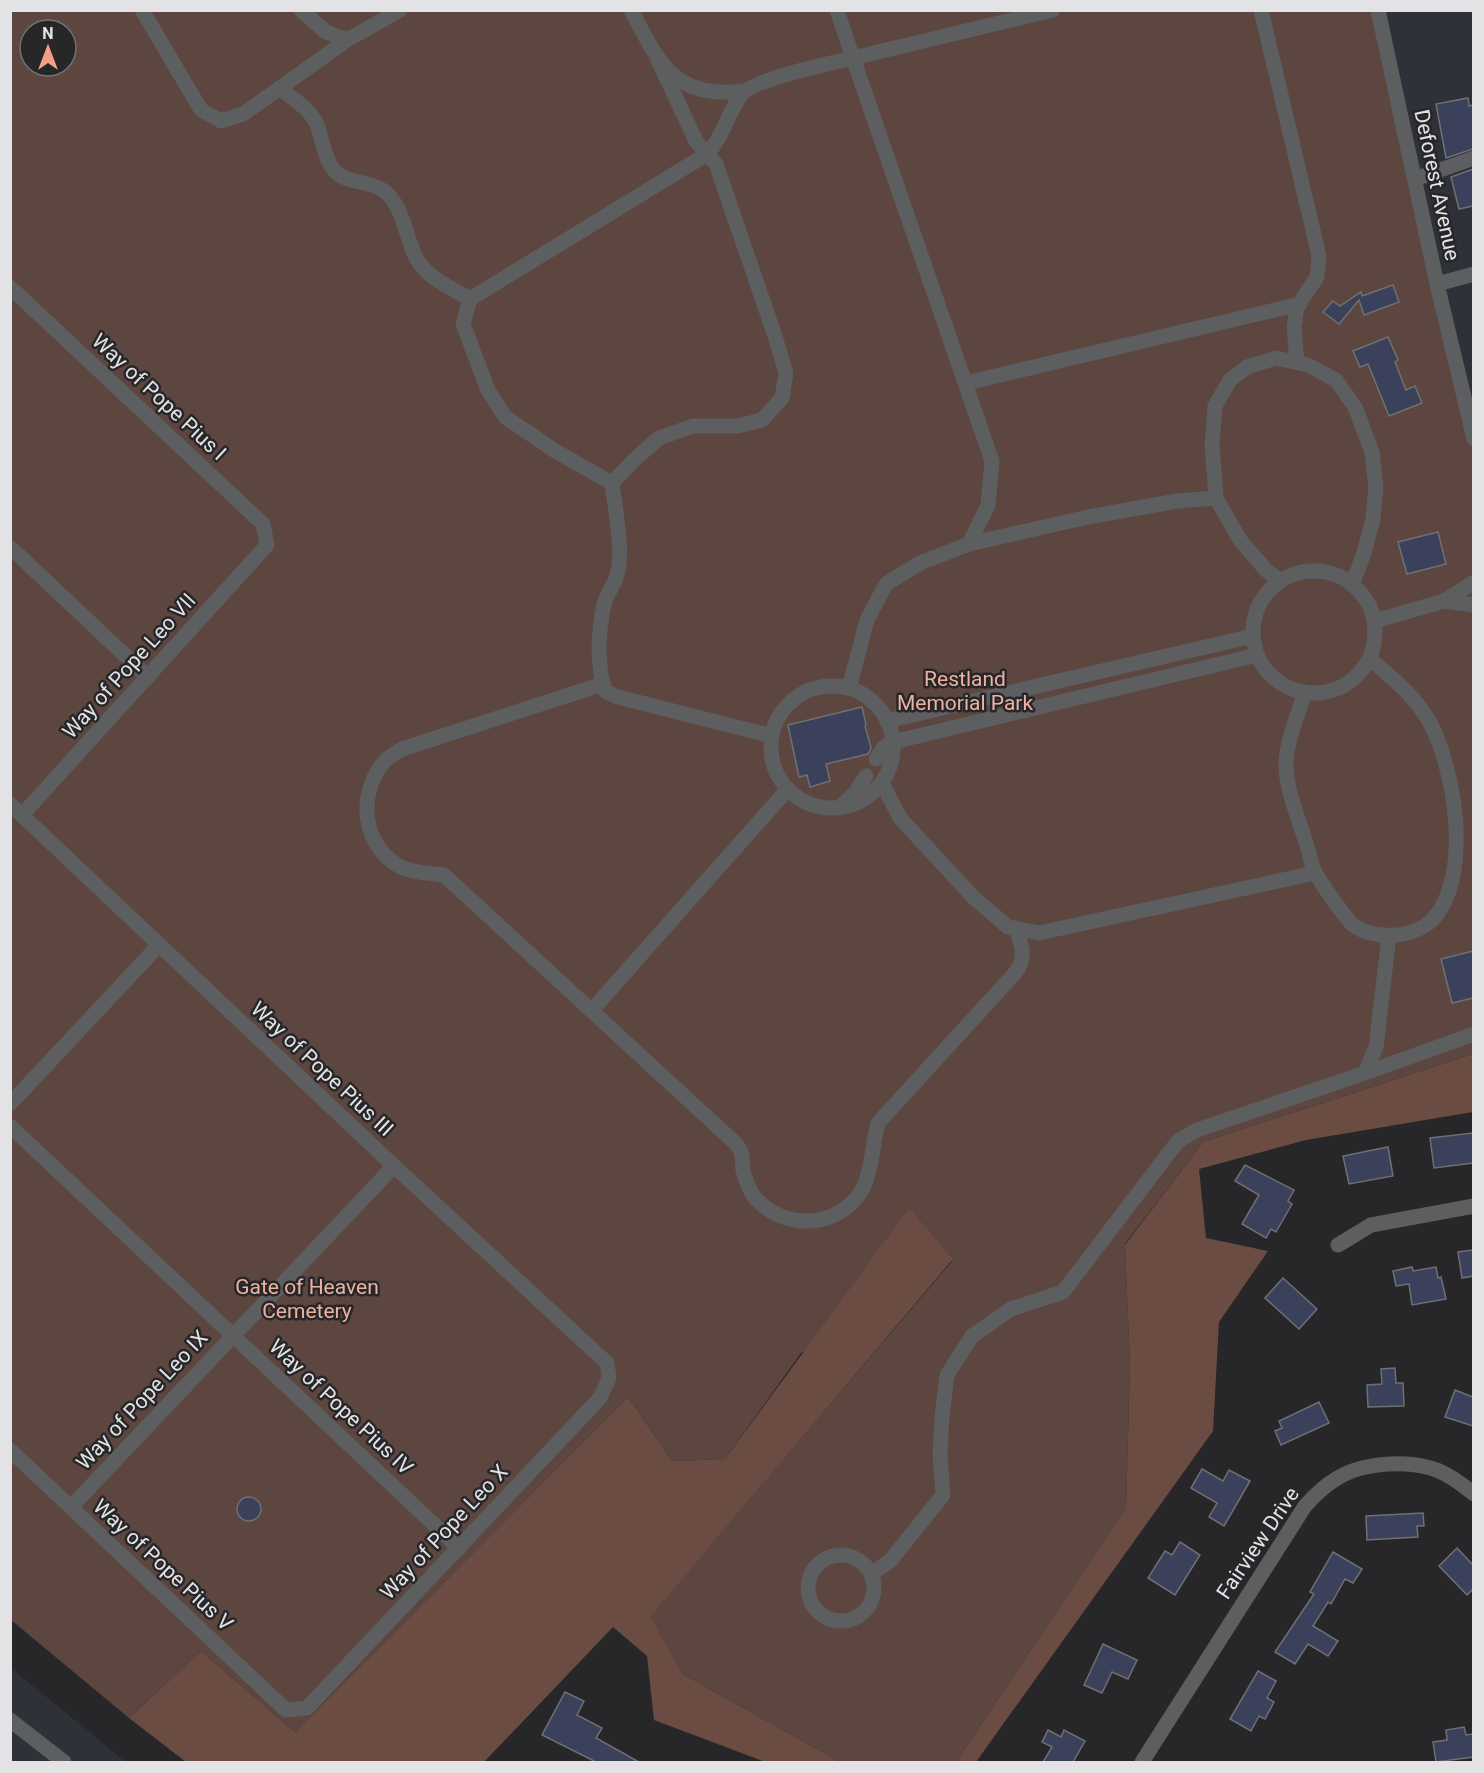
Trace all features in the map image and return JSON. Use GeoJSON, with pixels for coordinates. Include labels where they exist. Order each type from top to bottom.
{"type":"FeatureCollection","features":[{"type":"Feature","properties":{"kind":"street"},"geometry":{"type":"LineString","coordinates":[[142,10],[201,110],[221,121],[243,114],[347,40],[400,10]]}},
{"type":"Feature","properties":{"kind":"street"},"geometry":{"type":"LineString","coordinates":[[302,10],[326,32],[347,40]]}},
{"type":"Feature","properties":{"kind":"street"},"geometry":{"type":"LineString","coordinates":[[631,10],[657,58],[696,141],[716,164],[786,373],[782,398],[762,420],[738,426],[693,426],[659,438],[634,459],[612,483],[619,551],[617,575],[604,603],[599,646],[600,677],[606,692],[618,697],[772,736]]}},
{"type":"Feature","properties":{"kind":"street"},"geometry":{"type":"LineString","coordinates":[[837,10],[992,461],[988,505],[969,544]]}},
{"type":"Feature","properties":{"kind":"street"},"geometry":{"type":"LineString","coordinates":[[657,58],[677,79],[691,87],[723,94],[745,91],[782,76],[1053,10]]}},
{"type":"Feature","properties":{"kind":"street"},"geometry":{"type":"LineString","coordinates":[[1261,10],[1319,256],[1317,277],[1298,307],[1294,327],[1297,362]]}},
{"type":"Feature","properties":{"kind":"street","name":"Deforest Avenue"},"geometry":{"type":"LineString","coordinates":[[1383,12],[1414,179],[1473,439]]}},
{"type":"Feature","properties":{"kind":"street"},"geometry":{"type":"LineString","coordinates":[[279,88],[301,105],[317,124],[332,168],[344,178],[373,186],[384,192],[394,203],[419,262],[435,279],[470,299]]}},
{"type":"Feature","properties":{"kind":"street"},"geometry":{"type":"LineString","coordinates":[[612,483],[557,452],[505,417],[488,390],[463,324],[465,312],[470,299],[707,153],[718,142],[733,107],[745,91]]}},
{"type":"Feature","properties":{"kind":"street"},"geometry":{"type":"LineString","coordinates":[[1414,179],[1473,158]]}},
{"type":"Feature","properties":{"kind":"street"},"geometry":{"type":"LineString","coordinates":[[1437,284],[1473,274]]}},
{"type":"Feature","properties":{"kind":"street","name":"Way of Pope Pius I"},"geometry":{"type":"LineString","coordinates":[[10,287],[263,524],[267,545]]}},
{"type":"Feature","properties":{"kind":"street"},"geometry":{"type":"LineString","coordinates":[[966,382],[1300,304]]}},
{"type":"Feature","properties":{"kind":"street"},"geometry":{"type":"LineString","coordinates":[[1281,581],[1266,570],[1240,540],[1216,498],[1212,444],[1215,406],[1230,380],[1247,367],[1276,358],[1308,365],[1336,380],[1356,407],[1372,452],[1376,487],[1373,519],[1352,585]]}},
{"type":"Feature","properties":{"kind":"street"},"geometry":{"type":"LineString","coordinates":[[849,688],[867,620],[886,584],[921,563],[969,544],[1088,517],[1177,501],[1216,498]]}},
{"type":"Feature","properties":{"kind":"street","name":"Way of Pope Leo VII"},"geometry":{"type":"LineString","coordinates":[[16,810],[148,677],[267,545]]}},
{"type":"Feature","properties":{"kind":"street"},"geometry":{"type":"LineString","coordinates":[[10,547],[148,677]]}},
{"type":"Feature","properties":{"kind":"street"},"geometry":{"type":"LineString","coordinates":[[1319,571],[1339,576],[1352,585],[1368,602],[1375,621],[1375,640],[1370,659],[1359,674],[1343,686],[1325,692],[1305,693],[1286,686],[1269,673],[1257,655],[1253,636],[1254,620],[1260,604],[1269,591],[1281,581],[1299,573],[1319,571]]}},
{"type":"Feature","properties":{"kind":"street"},"geometry":{"type":"LineString","coordinates":[[1375,621],[1443,601],[1473,582]]}},
{"type":"Feature","properties":{"kind":"street"},"geometry":{"type":"LineString","coordinates":[[1443,601],[1473,605]]}},
{"type":"Feature","properties":{"kind":"street"},"geometry":{"type":"LineString","coordinates":[[887,721],[1253,636]]}},
{"type":"Feature","properties":{"kind":"street"},"geometry":{"type":"LineString","coordinates":[[876,759],[884,747],[893,742],[1257,655]]}},
{"type":"Feature","properties":{"kind":"street"},"geometry":{"type":"LineString","coordinates":[[1305,693],[1292,732],[1286,763],[1289,784],[1315,873],[1351,924],[1373,935],[1406,935],[1431,921],[1449,894],[1455,874],[1457,842],[1454,806],[1445,762],[1429,720],[1398,683],[1370,659]]}},
{"type":"Feature","properties":{"kind":"street"},"geometry":{"type":"LineString","coordinates":[[603,684],[402,749],[384,762],[369,787],[366,822],[378,850],[400,867],[444,875],[733,1141],[742,1153],[743,1172],[752,1194],[766,1209],[786,1219],[809,1222],[831,1217],[849,1206],[864,1186],[871,1163],[873,1141],[878,1123],[1023,962],[1022,948],[1016,928]]}},
{"type":"Feature","properties":{"kind":"street"},"geometry":{"type":"LineString","coordinates":[[830,686],[849,688],[867,697],[881,710],[887,721],[893,742],[891,766],[882,783],[868,797],[849,806],[829,808],[808,804],[788,789],[778,776],[772,756],[772,736],[779,716],[793,700],[811,690],[830,686]]}},
{"type":"Feature","properties":{"kind":"street"},"geometry":{"type":"LineString","coordinates":[[840,807],[855,793],[866,776]]}},
{"type":"Feature","properties":{"kind":"street"},"geometry":{"type":"LineString","coordinates":[[882,783],[900,818],[974,898],[1008,927],[1039,933],[1315,873]]}},
{"type":"Feature","properties":{"kind":"street"},"geometry":{"type":"LineString","coordinates":[[592,1010],[788,789]]}},
{"type":"Feature","properties":{"kind":"street","name":"Way of Pope Pius III"},"geometry":{"type":"LineString","coordinates":[[16,810],[607,1363]]}},
{"type":"Feature","properties":{"kind":"street"},"geometry":{"type":"LineString","coordinates":[[1365,1073],[1376,1047],[1389,936]]}},
{"type":"Feature","properties":{"kind":"street"},"geometry":{"type":"LineString","coordinates":[[10,1104],[159,945]]}},
{"type":"Feature","properties":{"kind":"street"},"geometry":{"type":"LineString","coordinates":[[872,1574],[890,1561],[943,1495],[940,1454],[947,1375],[972,1336],[1011,1309],[1063,1292],[1178,1141],[1197,1130],[1473,1034]]}},
{"type":"Feature","properties":{"kind":"street","name":"Way of Pope Pius IV"},"geometry":{"type":"LineString","coordinates":[[10,1126],[459,1548]]}},
{"type":"Feature","properties":{"kind":"street","name":"Way of Pope Leo IX"},"geometry":{"type":"LineString","coordinates":[[71,1507],[394,1166]]}},
{"type":"Feature","properties":{"kind":"street"},"geometry":{"type":"LineString","coordinates":[[1338,1245],[1371,1225],[1473,1206]]}},
{"type":"Feature","properties":{"kind":"street","name":"Way of Pope Leo X"},"geometry":{"type":"LineString","coordinates":[[286,1710],[307,1708],[600,1398],[609,1378],[607,1363]]}},
{"type":"Feature","properties":{"kind":"street","name":"Way of Pope Pius V"},"geometry":{"type":"LineString","coordinates":[[10,1450],[286,1710]]}},
{"type":"Feature","properties":{"kind":"street","name":"Fairview Drive"},"geometry":{"type":"LineString","coordinates":[[1142,1762],[1305,1506],[1318,1491],[1336,1478],[1357,1470],[1380,1465],[1406,1464],[1437,1470],[1473,1494]]}},
{"type":"Feature","properties":{"kind":"street"},"geometry":{"type":"LineString","coordinates":[[835,1555],[856,1558],[865,1564],[872,1574],[874,1595],[870,1605],[862,1614],[853,1619],[831,1620],[813,1607],[808,1586],[810,1575],[825,1559],[835,1555]]}},
{"type":"Feature","properties":{"kind":"street"},"geometry":{"type":"LineString","coordinates":[[10,1720],[64,1762]]}},
{"type":"Feature","properties":{"kind":"shaded area"},"geometry":{"type":"Polygon","coordinates":[[[1380,11],[1473,11],[1473,434],[1380,11]]]}},
{"type":"Feature","properties":{"kind":"shaded area"},"geometry":{"type":"Polygon","coordinates":[[[1473,1054],[1473,1112],[1306,1140],[1199,1169],[1206,1238],[1268,1251],[1219,1322],[1213,1431],[976,1762],[956,1762],[1126,1508],[1130,1364],[1125,1245],[1203,1142],[1473,1054]]]}},
{"type":"Feature","properties":{"kind":"shaded area"},"geometry":{"type":"Polygon","coordinates":[[[909,1208],[953,1259],[650,1617],[683,1674],[840,1762],[765,1762],[654,1720],[647,1656],[613,1627],[484,1762],[186,1762],[129,1718],[201,1651],[295,1732],[628,1397],[672,1461],[725,1459],[909,1208]]]}},
{"type":"Feature","properties":{"kind":"shaded area"},"geometry":{"type":"Polygon","coordinates":[[[11,1668],[126,1762],[11,1762],[11,1668]]]}},
{"type":"Feature","properties":{"kind":"green space","name":"Restland Memorial Park"},"geometry":{"type":"Polygon","coordinates":[[[10,11],[1380,11],[1473,434],[1473,1054],[1203,1142],[1125,1244],[1130,1364],[1126,1508],[956,1762],[840,1762],[683,1674],[649,1617],[953,1260],[801,1353],[725,1459],[672,1461],[628,1397],[295,1732],[201,1651],[129,1718],[11,1620],[10,11]]]}},
{"type":"Feature","properties":{"kind":"building"},"geometry":{"type":"Polygon","coordinates":[[[1468,98],[1469,106],[1473,105],[1473,149],[1446,158],[1436,104],[1468,98]]]}},
{"type":"Feature","properties":{"kind":"building"},"geometry":{"type":"Polygon","coordinates":[[[1473,169],[1473,206],[1459,209],[1451,177],[1473,169]]]}},
{"type":"Feature","properties":{"kind":"building"},"geometry":{"type":"Polygon","coordinates":[[[1393,285],[1399,302],[1364,315],[1359,300],[1339,324],[1323,312],[1333,301],[1340,306],[1361,292],[1362,296],[1393,285]]]}},
{"type":"Feature","properties":{"kind":"building"},"geometry":{"type":"Polygon","coordinates":[[[1388,337],[1398,360],[1395,362],[1406,390],[1415,386],[1422,403],[1389,416],[1368,364],[1360,367],[1353,351],[1388,337]]]}},
{"type":"Feature","properties":{"kind":"building"},"geometry":{"type":"Polygon","coordinates":[[[1438,532],[1446,564],[1407,574],[1398,542],[1438,532]]]}},
{"type":"Feature","properties":{"kind":"building"},"geometry":{"type":"Polygon","coordinates":[[[862,707],[871,748],[868,754],[826,764],[830,781],[810,787],[807,775],[799,777],[788,725],[862,707]]]}},
{"type":"Feature","properties":{"kind":"building"},"geometry":{"type":"Polygon","coordinates":[[[1473,951],[1473,998],[1452,1003],[1441,959],[1473,951]]]}},
{"type":"Feature","properties":{"kind":"building"},"geometry":{"type":"Polygon","coordinates":[[[1473,1133],[1473,1163],[1434,1168],[1430,1138],[1473,1133]]]}},
{"type":"Feature","properties":{"kind":"building"},"geometry":{"type":"Polygon","coordinates":[[[1388,1147],[1393,1176],[1349,1184],[1343,1156],[1388,1147]]]}},
{"type":"Feature","properties":{"kind":"building"},"geometry":{"type":"Polygon","coordinates":[[[1245,1165],[1294,1190],[1288,1201],[1292,1204],[1276,1232],[1271,1229],[1266,1238],[1242,1224],[1259,1195],[1235,1181],[1245,1165]]]}},
{"type":"Feature","properties":{"kind":"building"},"geometry":{"type":"Polygon","coordinates":[[[1473,1250],[1473,1276],[1462,1278],[1458,1252],[1473,1250]]]}},
{"type":"Feature","properties":{"kind":"building"},"geometry":{"type":"Polygon","coordinates":[[[1412,1267],[1413,1271],[1436,1267],[1446,1299],[1412,1305],[1409,1284],[1396,1286],[1393,1271],[1412,1267]]]}},
{"type":"Feature","properties":{"kind":"building"},"geometry":{"type":"Polygon","coordinates":[[[1283,1278],[1317,1309],[1299,1329],[1265,1298],[1283,1278]]]}},
{"type":"Feature","properties":{"kind":"building"},"geometry":{"type":"Polygon","coordinates":[[[1395,1368],[1396,1383],[1403,1383],[1404,1406],[1368,1407],[1367,1385],[1382,1384],[1381,1369],[1395,1368]]]}},
{"type":"Feature","properties":{"kind":"building"},"geometry":{"type":"Polygon","coordinates":[[[1455,1390],[1473,1397],[1473,1426],[1445,1417],[1455,1390]]]}},
{"type":"Feature","properties":{"kind":"building"},"geometry":{"type":"Polygon","coordinates":[[[1319,1402],[1329,1423],[1281,1445],[1275,1431],[1282,1428],[1279,1421],[1319,1402]]]}},
{"type":"Feature","properties":{"kind":"building"},"geometry":{"type":"Polygon","coordinates":[[[1202,1469],[1223,1481],[1229,1470],[1250,1481],[1224,1526],[1209,1517],[1217,1503],[1191,1488],[1202,1469]]]}},
{"type":"Feature","properties":{"kind":"building"},"geometry":{"type":"Polygon","coordinates":[[[249,1497],[257,1501],[261,1509],[257,1517],[249,1521],[241,1517],[237,1509],[241,1501],[249,1497]]]}},
{"type":"Feature","properties":{"kind":"building"},"geometry":{"type":"Polygon","coordinates":[[[1423,1513],[1424,1526],[1417,1526],[1418,1537],[1367,1540],[1366,1516],[1423,1513]]]}},
{"type":"Feature","properties":{"kind":"building"},"geometry":{"type":"Polygon","coordinates":[[[1180,1542],[1200,1555],[1175,1595],[1148,1578],[1165,1551],[1172,1555],[1180,1542]]]}},
{"type":"Feature","properties":{"kind":"building"},"geometry":{"type":"Polygon","coordinates":[[[1457,1548],[1473,1565],[1473,1589],[1467,1595],[1439,1566],[1457,1548]]]}},
{"type":"Feature","properties":{"kind":"building"},"geometry":{"type":"Polygon","coordinates":[[[1333,1552],[1362,1569],[1353,1583],[1345,1579],[1331,1604],[1328,1602],[1313,1626],[1338,1641],[1328,1656],[1308,1644],[1295,1664],[1275,1652],[1314,1594],[1310,1592],[1333,1552]]]}},
{"type":"Feature","properties":{"kind":"building"},"geometry":{"type":"Polygon","coordinates":[[[1103,1644],[1137,1660],[1128,1679],[1112,1672],[1102,1693],[1084,1685],[1103,1644]]]}},
{"type":"Feature","properties":{"kind":"building"},"geometry":{"type":"Polygon","coordinates":[[[1258,1671],[1276,1681],[1267,1698],[1274,1702],[1265,1719],[1259,1716],[1251,1731],[1230,1719],[1258,1671]]]}},
{"type":"Feature","properties":{"kind":"building"},"geometry":{"type":"Polygon","coordinates":[[[565,1692],[584,1701],[577,1715],[602,1728],[596,1738],[639,1762],[596,1762],[542,1735],[565,1692]]]}},
{"type":"Feature","properties":{"kind":"building"},"geometry":{"type":"Polygon","coordinates":[[[1464,1727],[1466,1735],[1473,1734],[1473,1757],[1436,1762],[1433,1742],[1447,1740],[1446,1730],[1464,1727]]]}},
{"type":"Feature","properties":{"kind":"building"},"geometry":{"type":"Polygon","coordinates":[[[1048,1730],[1061,1737],[1064,1730],[1085,1741],[1073,1762],[1043,1762],[1052,1747],[1042,1742],[1048,1730]]]}},
{"type":"Feature","properties":{"kind":"park label","name":"Gate of Heaven Cemetery"},"geometry":{"type":"Point","coordinates":[307,1299]}}]}
